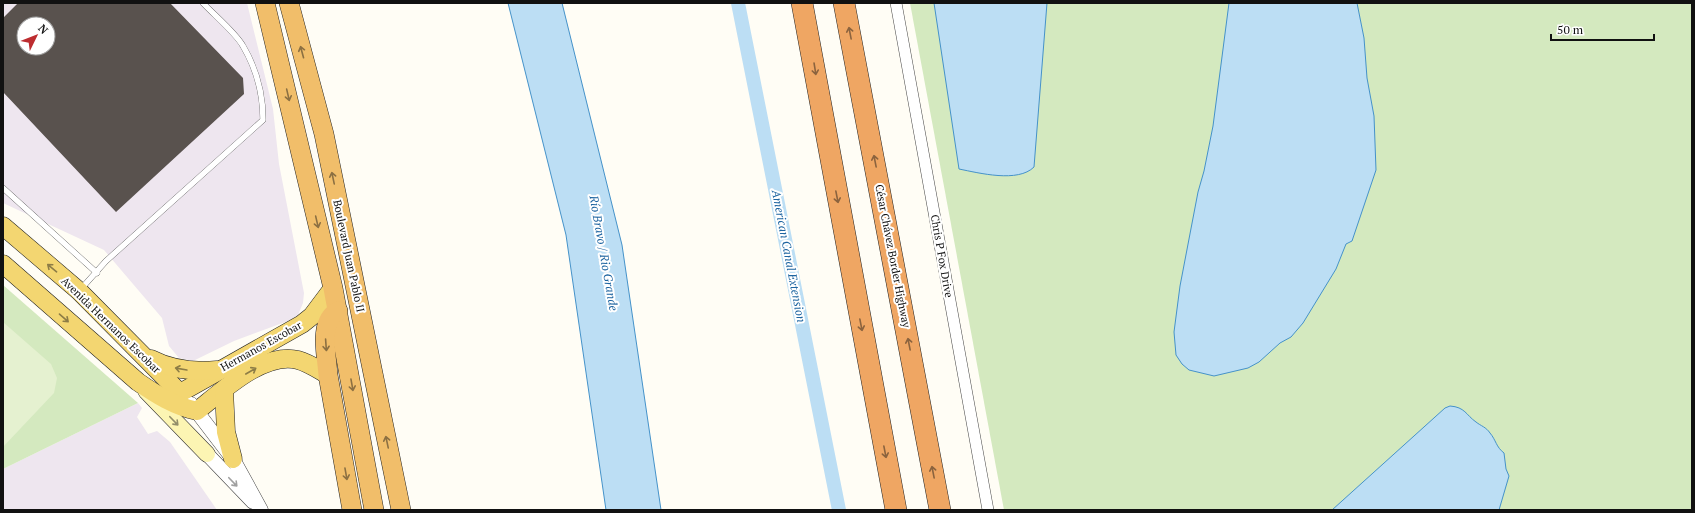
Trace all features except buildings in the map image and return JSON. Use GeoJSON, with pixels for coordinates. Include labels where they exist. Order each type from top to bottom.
{"type":"FeatureCollection","features":[{"type":"Feature","properties":{"kind":"highway","name":"Boulevard Juan Pablo II"},"geometry":{"type":"LineString","coordinates":[[265,3],[338,311],[374,510]]}},
{"type":"Feature","properties":{"kind":"highway","name":"Boulevard Juan Pablo II"},"geometry":{"type":"LineString","coordinates":[[289,3],[324,134],[401,510]]}},
{"type":"Feature","properties":{"kind":"highway"},"geometry":{"type":"LineString","coordinates":[[802,3],[896,510]]}},
{"type":"Feature","properties":{"kind":"highway","name":"César Chávez Border Highway"},"geometry":{"type":"LineString","coordinates":[[844,3],[940,510]]}},
{"type":"Feature","properties":{"kind":"highway"},"geometry":{"type":"LineString","coordinates":[[338,311],[333,314],[327,325],[326,337],[328,376],[352,510]]}},
{"type":"Feature","properties":{"kind":"highway"},"geometry":{"type":"LineString","coordinates":[[391,510],[395,481]]}},
{"type":"Feature","properties":{"kind":"main road","name":"Avenida Hermanos Escobar"},"geometry":{"type":"LineString","coordinates":[[3,226],[79,291],[187,404]]}},
{"type":"Feature","properties":{"kind":"main road","name":"Avenida Hermanos Escobar"},"geometry":{"type":"LineString","coordinates":[[3,264],[138,382],[158,396],[187,404]]}},
{"type":"Feature","properties":{"kind":"main road","name":"Hermanos Escobar"},"geometry":{"type":"LineString","coordinates":[[187,404],[220,369],[302,324],[312,316],[333,288]]}},
{"type":"Feature","properties":{"kind":"main road"},"geometry":{"type":"LineString","coordinates":[[141,355],[172,367],[187,370],[220,369]]}},
{"type":"Feature","properties":{"kind":"main road","name":"Hermanos Escobar"},"geometry":{"type":"LineString","coordinates":[[187,404],[224,390],[249,371],[282,359],[297,359],[307,363],[328,376]]}},
{"type":"Feature","properties":{"kind":"main road"},"geometry":{"type":"LineString","coordinates":[[138,382],[207,454]]}},
{"type":"Feature","properties":{"kind":"main road"},"geometry":{"type":"LineString","coordinates":[[224,390],[223,404],[226,432],[233,459]]}},
{"type":"Feature","properties":{"kind":"main road"},"geometry":{"type":"LineString","coordinates":[[187,404],[198,440],[207,454]]}},
{"type":"Feature","properties":{"kind":"street","name":"Chris P Fox Drive"},"geometry":{"type":"LineString","coordinates":[[896,3],[988,510]]}},
{"type":"Feature","properties":{"kind":"street"},"geometry":{"type":"LineString","coordinates":[[187,404],[233,459],[261,510]]}},
{"type":"Feature","properties":{"kind":"street"},"geometry":{"type":"LineString","coordinates":[[207,454],[261,510]]}},
{"type":"Feature","properties":{"kind":"lane"},"geometry":{"type":"LineString","coordinates":[[79,291],[97,274],[106,261],[263,120],[263,108],[257,79],[243,45],[202,3]]}},
{"type":"Feature","properties":{"kind":"lane"},"geometry":{"type":"LineString","coordinates":[[3,188],[97,274]]}},
{"type":"Feature","properties":{"kind":"shaded area"},"geometry":{"type":"Polygon","coordinates":[[[3,3],[247,3],[273,109],[279,164],[304,293],[303,303],[298,315],[288,321],[234,341],[193,361],[179,358],[169,346],[162,318],[104,250],[3,203],[3,3]]]}},
{"type":"Feature","properties":{"kind":"shaded area"},"geometry":{"type":"Polygon","coordinates":[[[138,403],[142,408],[137,417],[148,434],[157,431],[170,442],[217,510],[3,510],[3,469],[138,403]]]}},
{"type":"Feature","properties":{"kind":"green space"},"geometry":{"type":"Polygon","coordinates":[[[910,3],[1692,3],[1692,510],[1004,510],[910,3]]]}},
{"type":"Feature","properties":{"kind":"green space"},"geometry":{"type":"Polygon","coordinates":[[[3,285],[138,403],[3,469],[3,285]]]}},
{"type":"Feature","properties":{"kind":"green space"},"geometry":{"type":"Polygon","coordinates":[[[3,322],[51,364],[57,378],[54,393],[3,447],[3,322]]]}},
{"type":"Feature","properties":{"kind":"water","name":"Río Bravo / Rio Grande"},"geometry":{"type":"Polygon","coordinates":[[[508,3],[562,3],[622,245],[661,510],[606,510],[566,235],[508,3]]]}},
{"type":"Feature","properties":{"kind":"water"},"geometry":{"type":"Polygon","coordinates":[[[934,3],[1047,3],[1034,167],[1027,172],[1018,175],[998,176],[959,169],[934,3]]]}},
{"type":"Feature","properties":{"kind":"water"},"geometry":{"type":"Polygon","coordinates":[[[1229,3],[1357,3],[1364,38],[1367,78],[1374,116],[1376,170],[1352,241],[1346,244],[1336,269],[1303,323],[1291,337],[1280,343],[1259,362],[1248,368],[1214,376],[1189,370],[1182,364],[1176,355],[1174,332],[1180,286],[1198,192],[1213,126],[1229,3]]]}},
{"type":"Feature","properties":{"kind":"water"},"geometry":{"type":"Polygon","coordinates":[[[1450,406],[1459,408],[1487,429],[1504,453],[1506,469],[1509,476],[1499,510],[1332,510],[1445,408],[1450,406]]]}},
{"type":"Feature","properties":{"kind":"waterway","name":"American Canal Extension"},"geometry":{"type":"LineString","coordinates":[[738,3],[839,510]]}}]}
